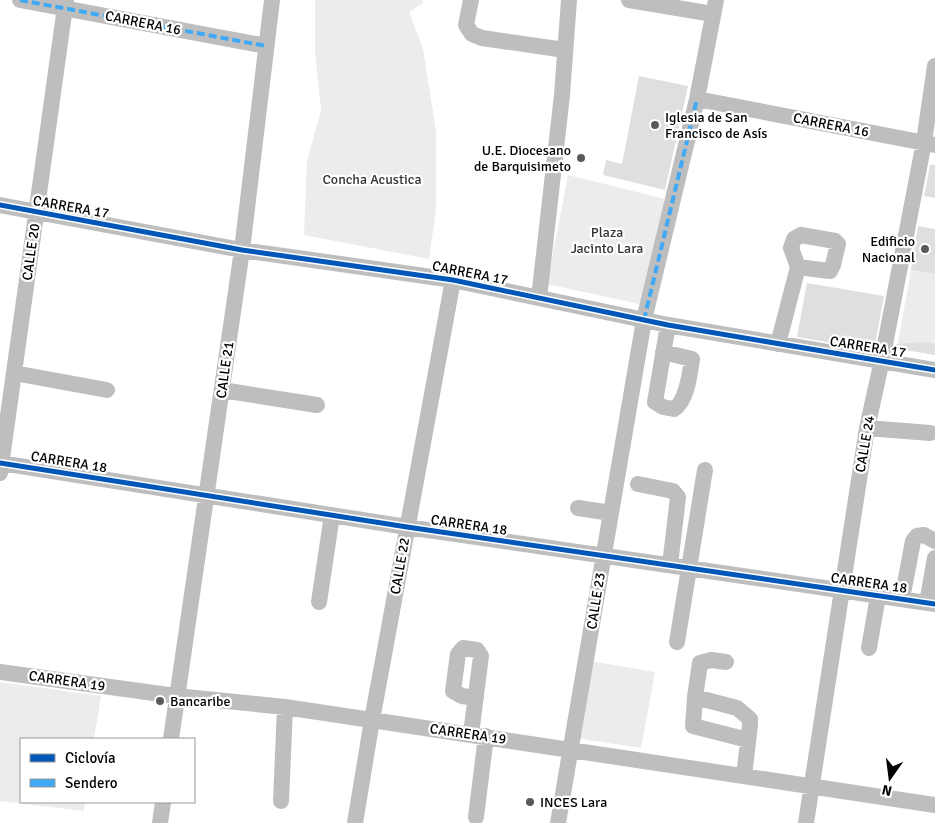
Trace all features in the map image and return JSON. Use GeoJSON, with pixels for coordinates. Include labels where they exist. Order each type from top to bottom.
{"type":"FeatureCollection","features":[{"type":"Feature","properties":{"kind":"street","name":"CARRERA 16"},"geometry":{"type":"LineString","coordinates":[[20,0],[66,4],[266,46]]}},
{"type":"Feature","properties":{"kind":"street","name":"CALLE 21"},"geometry":{"type":"LineString","coordinates":[[171,738],[242,250],[272,0]]}},
{"type":"Feature","properties":{"kind":"street"},"geometry":{"type":"LineString","coordinates":[[471,0],[466,25],[472,34],[482,38],[565,50]]}},
{"type":"Feature","properties":{"kind":"street"},"geometry":{"type":"LineString","coordinates":[[539,298],[569,0]]}},
{"type":"Feature","properties":{"kind":"street"},"geometry":{"type":"LineString","coordinates":[[630,0],[715,7]]}},
{"type":"Feature","properties":{"kind":"street","name":"CALLE 20"},"geometry":{"type":"LineString","coordinates":[[0,467],[66,4]]}},
{"type":"Feature","properties":{"kind":"street","name":"CALLE 23"},"geometry":{"type":"LineString","coordinates":[[558,823],[644,320],[697,99],[715,7]]}},
{"type":"Feature","properties":{"kind":"street","name":"CALLE 24"},"geometry":{"type":"LineString","coordinates":[[806,823],[867,428],[929,143],[935,66]]}},
{"type":"Feature","properties":{"kind":"street","name":"CARRERA 16"},"geometry":{"type":"LineString","coordinates":[[697,99],[929,143]]}},
{"type":"Feature","properties":{"kind":"street","name":"CARRERA 17"},"geometry":{"type":"LineString","coordinates":[[0,205],[242,250],[454,280],[668,325],[935,370]]}},
{"type":"Feature","properties":{"kind":"street"},"geometry":{"type":"LineString","coordinates":[[778,344],[798,267]]}},
{"type":"Feature","properties":{"kind":"street","name":"CALLE 22"},"geometry":{"type":"LineString","coordinates":[[355,823],[407,527],[454,280]]}},
{"type":"Feature","properties":{"kind":"street"},"geometry":{"type":"LineString","coordinates":[[663,352],[668,325]]}},
{"type":"Feature","properties":{"kind":"street"},"geometry":{"type":"LineString","coordinates":[[14,373],[108,390]]}},
{"type":"Feature","properties":{"kind":"street"},"geometry":{"type":"LineString","coordinates":[[222,390],[317,405]]}},
{"type":"Feature","properties":{"kind":"street"},"geometry":{"type":"LineString","coordinates":[[867,428],[930,433]]}},
{"type":"Feature","properties":{"kind":"street","name":"CARRERA 18"},"geometry":{"type":"LineString","coordinates":[[0,467],[207,495],[407,527],[843,592],[931,603]]}},
{"type":"Feature","properties":{"kind":"street"},"geometry":{"type":"LineString","coordinates":[[677,642],[705,470]]}},
{"type":"Feature","properties":{"kind":"street"},"geometry":{"type":"LineString","coordinates":[[638,484],[673,491],[678,497],[670,565]]}},
{"type":"Feature","properties":{"kind":"street"},"geometry":{"type":"LineString","coordinates":[[578,508],[611,513]]}},
{"type":"Feature","properties":{"kind":"street"},"geometry":{"type":"LineString","coordinates":[[319,602],[332,515]]}},
{"type":"Feature","properties":{"kind":"street"},"geometry":{"type":"LineString","coordinates":[[902,598],[913,541],[917,536],[924,535],[935,542]]}},
{"type":"Feature","properties":{"kind":"street"},"geometry":{"type":"LineString","coordinates":[[931,603],[935,558]]}},
{"type":"Feature","properties":{"kind":"street"},"geometry":{"type":"LineString","coordinates":[[869,648],[878,596]]}},
{"type":"Feature","properties":{"kind":"street"},"geometry":{"type":"LineString","coordinates":[[726,662],[711,660],[700,663],[693,726],[748,740]]}},
{"type":"Feature","properties":{"kind":"street","name":"CARRERA 19"},"geometry":{"type":"LineString","coordinates":[[0,672],[176,696],[285,707],[935,805]]}},
{"type":"Feature","properties":{"kind":"street"},"geometry":{"type":"LineString","coordinates":[[476,698],[478,735],[476,817]]}},
{"type":"Feature","properties":{"kind":"street"},"geometry":{"type":"LineString","coordinates":[[695,698],[737,708],[750,719],[744,776]]}},
{"type":"Feature","properties":{"kind":"street"},"geometry":{"type":"LineString","coordinates":[[280,801],[285,707]]}},
{"type":"Feature","properties":{"kind":"street"},"geometry":{"type":"LineString","coordinates":[[160,823],[163,803]]}},
{"type":"Feature","properties":{"kind":"green space","name":"Concha Acustica"},"geometry":{"type":"Polygon","coordinates":[[[315,0],[422,0],[423,3],[409,12],[423,49],[436,131],[436,210],[429,259],[304,235],[307,161],[321,110],[315,52],[315,0]]]}},
{"type":"Feature","properties":{"kind":"green space","name":"Plaza Jacinto Lara"},"geometry":{"type":"Polygon","coordinates":[[[568,175],[669,200],[644,305],[547,284],[568,175]]]}},
{"type":"Feature","properties":{"kind":"green space"},"geometry":{"type":"Polygon","coordinates":[[[911,270],[935,274],[935,355],[897,348],[911,270]]]}},
{"type":"Feature","properties":{"kind":"green space"},"geometry":{"type":"Polygon","coordinates":[[[590,661],[655,672],[641,748],[576,738],[590,661]]]}},
{"type":"Feature","properties":{"kind":"green space"},"geometry":{"type":"Polygon","coordinates":[[[0,682],[101,696],[94,738],[20,738],[20,803],[85,803],[84,811],[0,801],[0,682]]]}},
{"type":"Feature","properties":{"kind":"building","name":"Iglesia de San Francisco de Asís"},"geometry":{"type":"Polygon","coordinates":[[[639,76],[688,86],[665,190],[603,175],[606,160],[622,164],[639,76]]]}},
{"type":"Feature","properties":{"kind":"building","name":"Edificio Nacional"},"geometry":{"type":"Polygon","coordinates":[[[930,165],[935,165],[935,198],[924,196],[930,165]]]}},
{"type":"Feature","properties":{"kind":"building","name":"Edificio Nacional"},"geometry":{"type":"Polygon","coordinates":[[[918,226],[935,229],[935,274],[911,270],[918,226]]]}},
{"type":"Feature","properties":{"kind":"building"},"geometry":{"type":"Polygon","coordinates":[[[807,283],[884,296],[874,350],[797,337],[807,283]]]}},
{"type":"Feature","properties":{"kind":"building"},"geometry":{"type":"Polygon","coordinates":[[[923,342],[935,344],[935,355],[894,348],[895,344],[923,342]]]}},
{"type":"Feature","properties":{"kind":"marked path"},"geometry":{"type":"LineString","coordinates":[[20,0],[266,46]]}},
{"type":"Feature","properties":{"kind":"marked path"},"geometry":{"type":"LineString","coordinates":[[644,320],[697,99]]}},
{"type":"Feature","properties":{"kind":"cycle path"},"geometry":{"type":"LineString","coordinates":[[0,205],[242,250],[453,280],[668,325],[935,370]]}},
{"type":"Feature","properties":{"kind":"cycle path"},"geometry":{"type":"LineString","coordinates":[[0,463],[407,527],[935,604]]}},
{"type":"Feature","properties":{"kind":"place","name":"Iglesia de San Francisco de Asís"},"geometry":{"type":"Point","coordinates":[655,125]}},
{"type":"Feature","properties":{"kind":"place","name":"U.E. Diocesano de Barquisimeto"},"geometry":{"type":"Point","coordinates":[581,158]}},
{"type":"Feature","properties":{"kind":"place","name":"Edificio Nacional"},"geometry":{"type":"Point","coordinates":[925,249]}},
{"type":"Feature","properties":{"kind":"place","name":"Bancaribe"},"geometry":{"type":"Point","coordinates":[160,701]}},
{"type":"Feature","properties":{"kind":"place","name":"INCES Lara"},"geometry":{"type":"Point","coordinates":[530,802]}}]}
